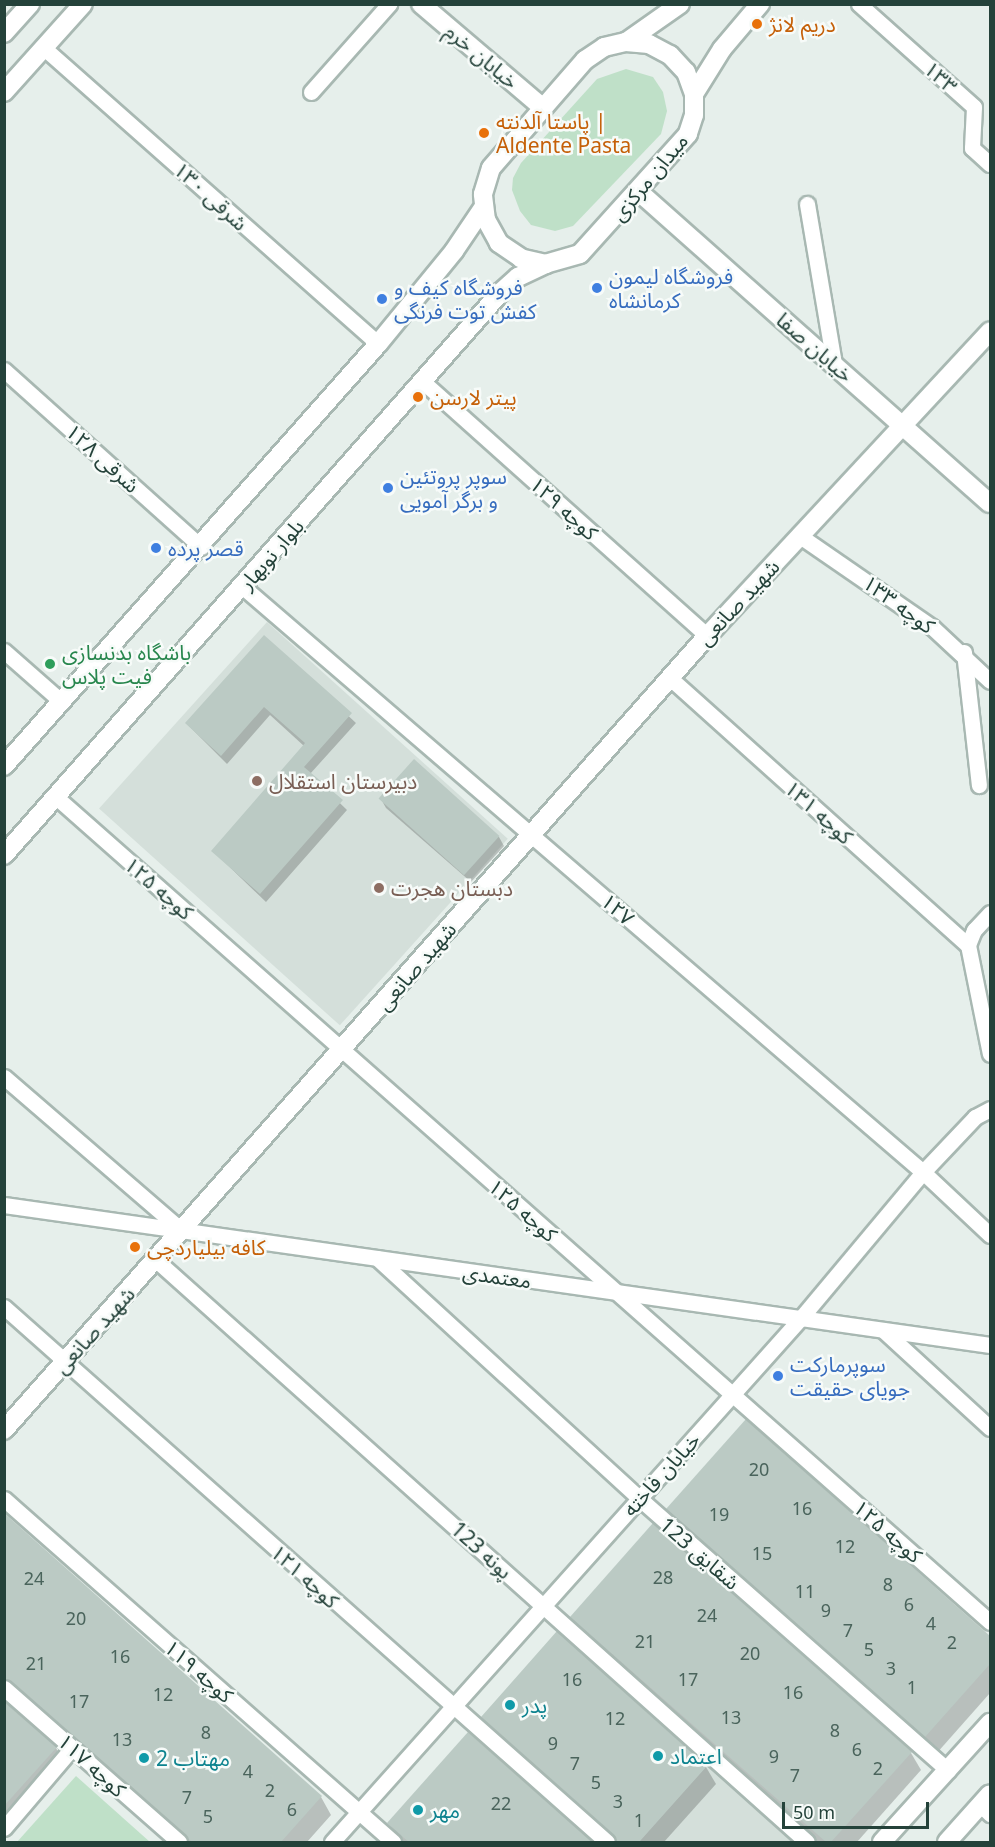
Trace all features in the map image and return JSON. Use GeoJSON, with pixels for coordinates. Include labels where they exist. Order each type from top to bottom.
{"type":"FeatureCollection","features":[{"type":"Feature","properties":{"kind":"main road"},"geometry":{"type":"LineString","coordinates":[[8,23],[30,4]]}},
{"type":"Feature","properties":{"kind":"main road"},"geometry":{"type":"LineString","coordinates":[[4,92],[83,4]]}},
{"type":"Feature","properties":{"kind":"main road","name":"خیابان خرم"},"geometry":{"type":"LineString","coordinates":[[421,4],[543,108]]}},
{"type":"Feature","properties":{"kind":"main road"},"geometry":{"type":"LineString","coordinates":[[626,42],[681,4]]}},
{"type":"Feature","properties":{"kind":"main road"},"geometry":{"type":"LineString","coordinates":[[694,94],[722,49],[760,4]]}},
{"type":"Feature","properties":{"kind":"main road"},"geometry":{"type":"LineString","coordinates":[[546,264],[521,258],[499,243],[483,208],[483,194],[491,168],[543,108],[585,60],[604,47],[626,42],[649,44],[670,55],[686,72],[694,94]]}},
{"type":"Feature","properties":{"kind":"main road","name":"میدان مرکزی"},"geometry":{"type":"LineString","coordinates":[[546,264],[580,254],[688,134],[694,114],[694,94]]}},
{"type":"Feature","properties":{"kind":"main road","name":"خیابان صفا"},"geometry":{"type":"LineString","coordinates":[[638,191],[990,503]]}},
{"type":"Feature","properties":{"kind":"main road"},"geometry":{"type":"LineString","coordinates":[[4,766],[201,547],[378,344],[454,251],[483,208]]}},
{"type":"Feature","properties":{"kind":"main road","name":"بلوار نوبهار"},"geometry":{"type":"LineString","coordinates":[[4,855],[243,587],[421,380],[500,293],[518,277],[546,264]]}},
{"type":"Feature","properties":{"kind":"main road","name":"شهید صانعی"},"geometry":{"type":"LineString","coordinates":[[4,1430],[707,636],[990,331]]}},
{"type":"Feature","properties":{"kind":"main road"},"geometry":{"type":"LineString","coordinates":[[882,1842],[990,1723]]}},
{"type":"Feature","properties":{"kind":"main road"},"geometry":{"type":"LineString","coordinates":[[948,1842],[987,1804]]}},
{"type":"Feature","properties":{"kind":"street"},"geometry":{"type":"LineString","coordinates":[[311,92],[389,4]]}},
{"type":"Feature","properties":{"kind":"street","name":"۱۳۳"},"geometry":{"type":"LineString","coordinates":[[859,4],[974,107],[972,148],[990,164]]}},
{"type":"Feature","properties":{"kind":"street","name":"۱۳۰ شرقی"},"geometry":{"type":"LineString","coordinates":[[44,48],[378,344]]}},
{"type":"Feature","properties":{"kind":"street"},"geometry":{"type":"LineString","coordinates":[[807,204],[834,364]]}},
{"type":"Feature","properties":{"kind":"street","name":"۱۲۸ شرقی"},"geometry":{"type":"LineString","coordinates":[[4,370],[201,547]]}},
{"type":"Feature","properties":{"kind":"street","name":"کوچه ۱۲۹"},"geometry":{"type":"LineString","coordinates":[[421,380],[707,636]]}},
{"type":"Feature","properties":{"kind":"street","name":"کوچه ۱۳۳"},"geometry":{"type":"LineString","coordinates":[[800,536],[883,590],[964,652],[990,681]]}},
{"type":"Feature","properties":{"kind":"street","name":"۱۲۷"},"geometry":{"type":"LineString","coordinates":[[243,587],[923,1172],[990,1235]]}},
{"type":"Feature","properties":{"kind":"street"},"geometry":{"type":"LineString","coordinates":[[4,651],[62,702]]}},
{"type":"Feature","properties":{"kind":"street"},"geometry":{"type":"LineString","coordinates":[[964,652],[979,785]]}},
{"type":"Feature","properties":{"kind":"street","name":"کوچه ۱۳۱"},"geometry":{"type":"LineString","coordinates":[[670,678],[968,945]]}},
{"type":"Feature","properties":{"kind":"street","name":"کوچه ۱۲۵"},"geometry":{"type":"LineString","coordinates":[[56,797],[990,1622]]}},
{"type":"Feature","properties":{"kind":"street"},"geometry":{"type":"LineString","coordinates":[[990,913],[974,930],[968,945],[990,1054]]}},
{"type":"Feature","properties":{"kind":"street"},"geometry":{"type":"LineString","coordinates":[[4,1077],[181,1230]]}},
{"type":"Feature","properties":{"kind":"street","name":"خیابان فاخته"},"geometry":{"type":"LineString","coordinates":[[332,1842],[800,1319],[923,1172],[975,1117],[990,1109]]}},
{"type":"Feature","properties":{"kind":"street","name":"معتمدی"},"geometry":{"type":"LineString","coordinates":[[4,1205],[990,1345]]}},
{"type":"Feature","properties":{"kind":"street","name":"123 شقایق"},"geometry":{"type":"LineString","coordinates":[[377,1258],[639,1498],[948,1770]]}},
{"type":"Feature","properties":{"kind":"street","name":"123 پونه"},"geometry":{"type":"LineString","coordinates":[[156,1260],[807,1842]]}},
{"type":"Feature","properties":{"kind":"street","name":"کوچه ۱۲۱"},"geometry":{"type":"LineString","coordinates":[[4,1307],[453,1708],[607,1842]]}},
{"type":"Feature","properties":{"kind":"street"},"geometry":{"type":"LineString","coordinates":[[883,1330],[990,1428]]}},
{"type":"Feature","properties":{"kind":"street","name":"کوچه ۱۱۹"},"geometry":{"type":"LineString","coordinates":[[4,1499],[393,1842]]}},
{"type":"Feature","properties":{"kind":"street","name":"کوچه ۱۱۷"},"geometry":{"type":"LineString","coordinates":[[4,1688],[179,1842]]}},
{"type":"Feature","properties":{"kind":"street"},"geometry":{"type":"LineString","coordinates":[[4,1828],[72,1748]]}},
{"type":"Feature","properties":{"kind":"shaded area","name":"دبیرستان استقلال"},"geometry":{"type":"Polygon","coordinates":[[[267,622],[508,839],[340,1025],[99,809],[267,622]]]}},
{"type":"Feature","properties":{"kind":"shaded area"},"geometry":{"type":"Polygon","coordinates":[[[710,1762],[800,1842],[639,1842],[710,1762]]]}},
{"type":"Feature","properties":{"kind":"green space"},"geometry":{"type":"Polygon","coordinates":[[[626,69],[653,77],[663,92],[667,111],[661,134],[573,226],[555,231],[531,225],[520,211],[512,190],[513,178],[521,163],[597,79],[626,69]]]}},
{"type":"Feature","properties":{"kind":"green space"},"geometry":{"type":"Polygon","coordinates":[[[76,1776],[150,1842],[17,1842],[76,1776]]]}},
{"type":"Feature","properties":{"kind":"building"},"geometry":{"type":"Polygon","coordinates":[[[264,635],[352,713],[304,767],[343,800],[260,894],[211,851],[305,743],[264,707],[221,756],[185,723],[264,635]]]}},
{"type":"Feature","properties":{"kind":"building"},"geometry":{"type":"Polygon","coordinates":[[[414,759],[499,836],[464,875],[379,798],[414,759]]]}},
{"type":"Feature","properties":{"kind":"building"},"geometry":{"type":"Polygon","coordinates":[[[746,1419],[990,1636],[990,1664],[925,1737],[666,1509],[746,1419]]]}},
{"type":"Feature","properties":{"kind":"building"},"geometry":{"type":"Polygon","coordinates":[[[4,1513],[322,1796],[281,1842],[192,1842],[4,1678],[4,1513]]]}},
{"type":"Feature","properties":{"kind":"building"},"geometry":{"type":"Polygon","coordinates":[[[653,1523],[912,1752],[831,1842],[826,1842],[570,1617],[653,1523]]]}},
{"type":"Feature","properties":{"kind":"building"},"geometry":{"type":"Polygon","coordinates":[[[557,1631],[707,1766],[639,1842],[617,1842],[613,1835],[481,1717],[557,1631]]]}},
{"type":"Feature","properties":{"kind":"building"},"geometry":{"type":"Polygon","coordinates":[[[4,1701],[57,1747],[4,1806],[4,1701]]]}},
{"type":"Feature","properties":{"kind":"building"},"geometry":{"type":"Polygon","coordinates":[[[468,1732],[593,1842],[409,1842],[404,1838],[387,1823],[468,1732]]]}},
{"type":"Feature","properties":{"kind":"place","name":"دریم لانژ"},"geometry":{"type":"Point","coordinates":[757,24]}},
{"type":"Feature","properties":{"kind":"place","name":"پاستا آلدنته | Aldente Pasta"},"geometry":{"type":"Point","coordinates":[484,133]}},
{"type":"Feature","properties":{"kind":"place","name":"فروشگاه لیمون کرمانشاه"},"geometry":{"type":"Point","coordinates":[597,288]}},
{"type":"Feature","properties":{"kind":"place","name":"فروشگاه کیف و کفش توت فرنگی"},"geometry":{"type":"Point","coordinates":[382,299]}},
{"type":"Feature","properties":{"kind":"place","name":"پیتر لارسن"},"geometry":{"type":"Point","coordinates":[418,397]}},
{"type":"Feature","properties":{"kind":"place","name":"سوپر پروتئین و برگر آمویی"},"geometry":{"type":"Point","coordinates":[388,488]}},
{"type":"Feature","properties":{"kind":"place","name":"قصر پرده"},"geometry":{"type":"Point","coordinates":[156,548]}},
{"type":"Feature","properties":{"kind":"place","name":"باشگاه بدنسازی فیت پلاس"},"geometry":{"type":"Point","coordinates":[50,664]}},
{"type":"Feature","properties":{"kind":"place","name":"دبیرستان استقلال"},"geometry":{"type":"Point","coordinates":[257,781]}},
{"type":"Feature","properties":{"kind":"place","name":"دبستان هجرت"},"geometry":{"type":"Point","coordinates":[379,888]}},
{"type":"Feature","properties":{"kind":"place","name":"کافه بیلیاردچی"},"geometry":{"type":"Point","coordinates":[135,1247]}},
{"type":"Feature","properties":{"kind":"place","name":"سوپرمارکت جویای حقیقت"},"geometry":{"type":"Point","coordinates":[778,1376]}},
{"type":"Feature","properties":{"kind":"place","name":"پدر"},"geometry":{"type":"Point","coordinates":[510,1705]}},
{"type":"Feature","properties":{"kind":"place","name":"اعتماد"},"geometry":{"type":"Point","coordinates":[658,1756]}},
{"type":"Feature","properties":{"kind":"place","name":"مهتاب 2"},"geometry":{"type":"Point","coordinates":[144,1758]}},
{"type":"Feature","properties":{"kind":"place","name":"مهر"},"geometry":{"type":"Point","coordinates":[418,1810]}}]}
